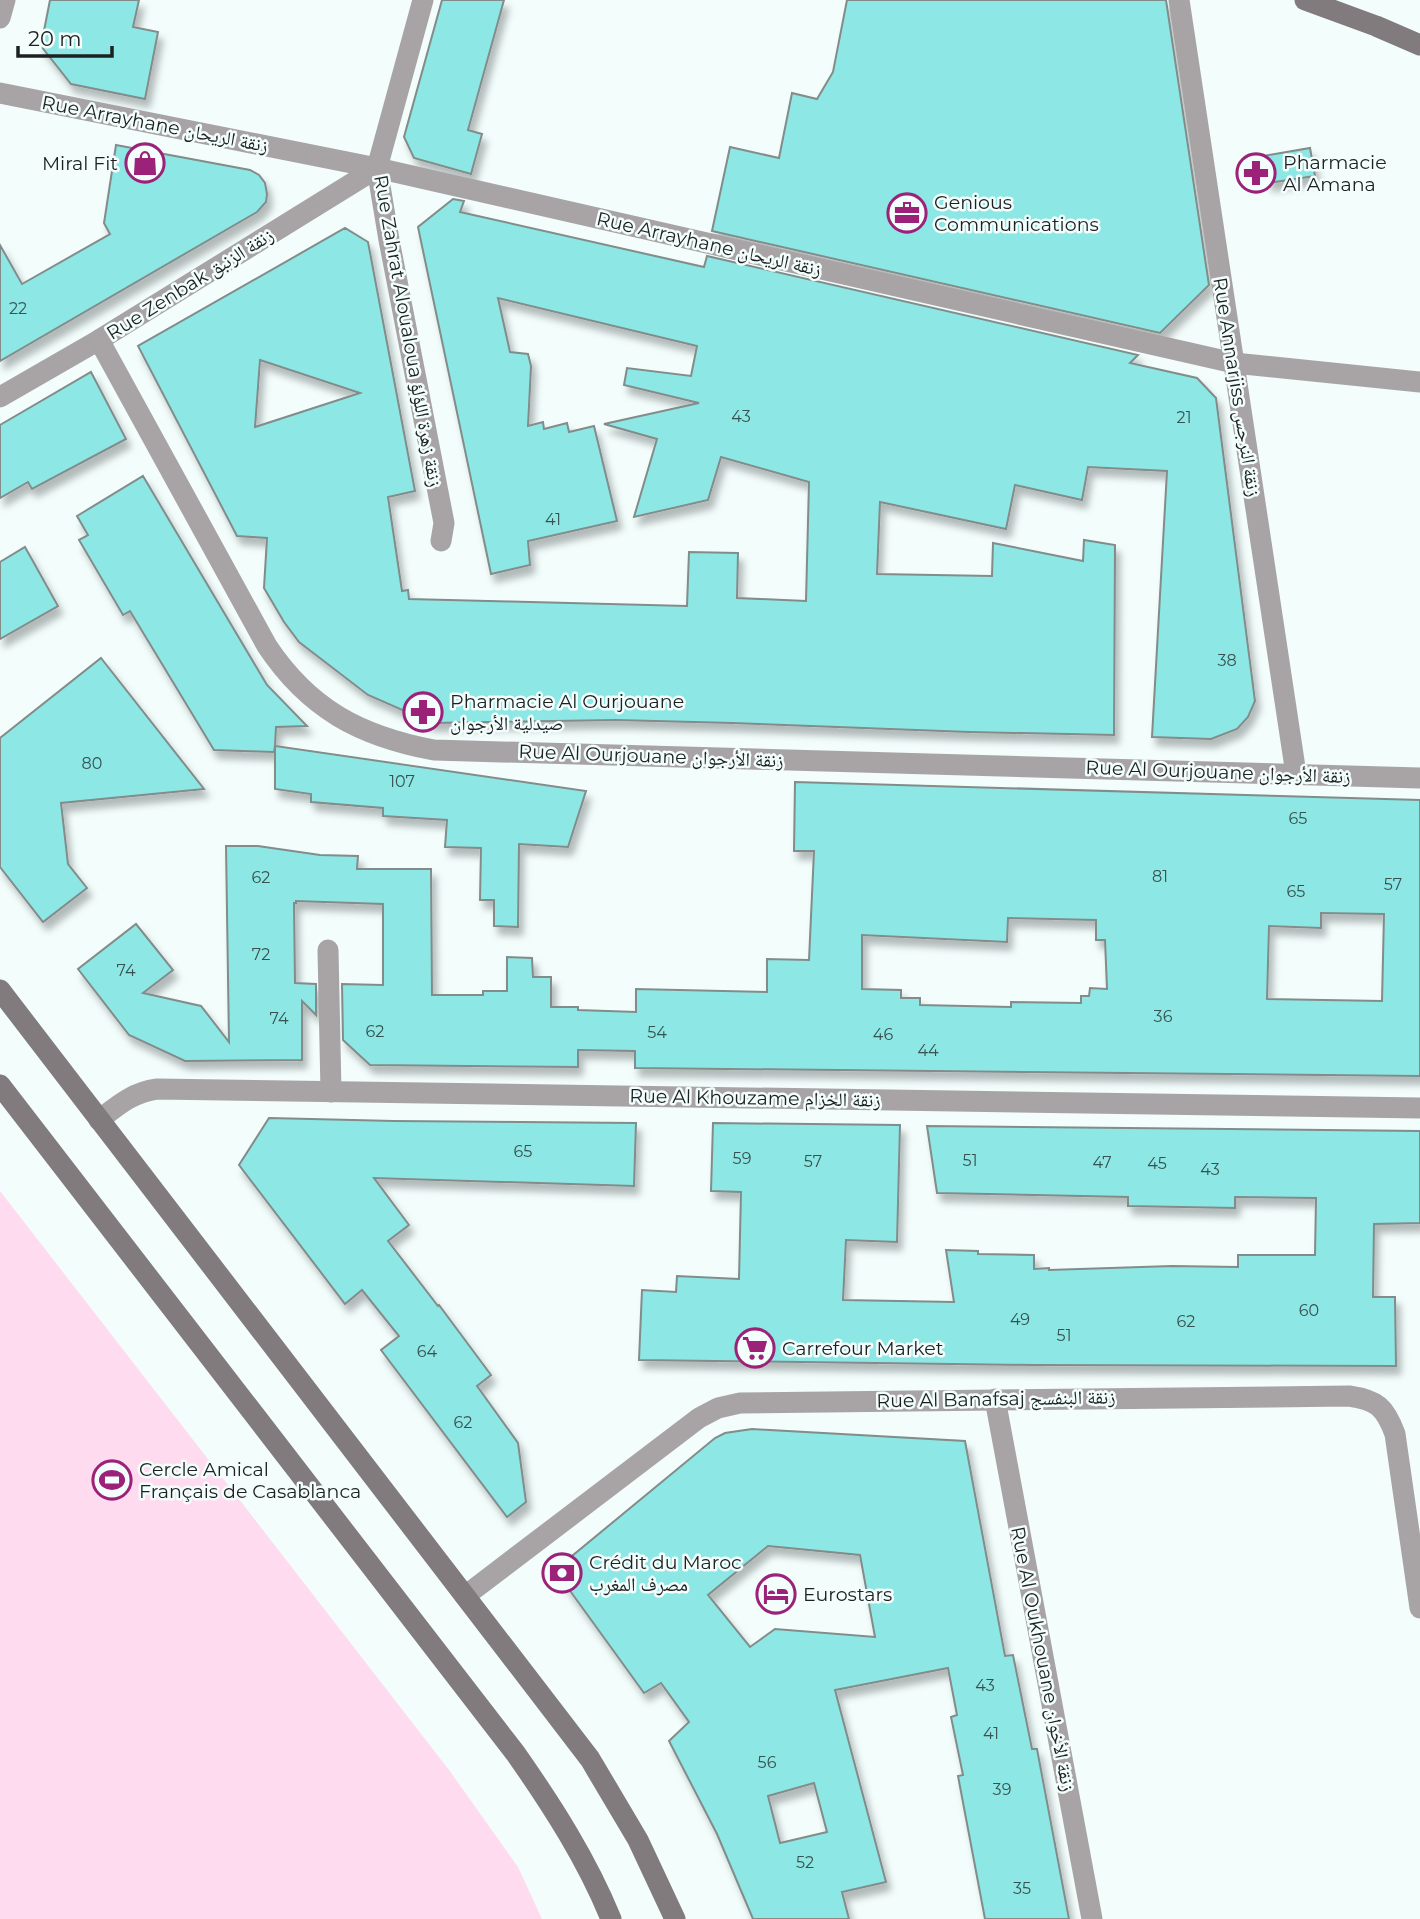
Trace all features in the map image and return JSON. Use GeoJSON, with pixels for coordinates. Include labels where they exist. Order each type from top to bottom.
{"type":"FeatureCollection","features":[{"type":"Feature","properties":{"kind":"main road"},"geometry":{"type":"LineString","coordinates":[[1305,0],[1376,26],[1420,46]]}},
{"type":"Feature","properties":{"kind":"main road"},"geometry":{"type":"LineString","coordinates":[[0,990],[590,1759],[638,1840],[675,1919]]}},
{"type":"Feature","properties":{"kind":"main road"},"geometry":{"type":"LineString","coordinates":[[0,1085],[516,1754],[572,1839],[611,1919]]}},
{"type":"Feature","properties":{"kind":"street"},"geometry":{"type":"LineString","coordinates":[[0,18],[5,0]]}},
{"type":"Feature","properties":{"kind":"street","name":"Rue Zahrat Aloualoua زنقة زهرة اللؤلؤ"},"geometry":{"type":"LineString","coordinates":[[423,0],[377,169],[444,523],[441,541]]}},
{"type":"Feature","properties":{"kind":"street","name":"Rue Annarjiss زنقة النرجس"},"geometry":{"type":"LineString","coordinates":[[1179,0],[1296,774]]}},
{"type":"Feature","properties":{"kind":"street","name":"Rue Arrayhane زنقة الريحان"},"geometry":{"type":"LineString","coordinates":[[0,93],[377,169],[1234,363],[1420,382]]}},
{"type":"Feature","properties":{"kind":"street","name":"Rue Zenbak زنقة الزنبق"},"geometry":{"type":"LineString","coordinates":[[0,397],[99,340],[377,169]]}},
{"type":"Feature","properties":{"kind":"street","name":"Rue Al Ourjouane زنقة الأرجوان"},"geometry":{"type":"LineString","coordinates":[[99,340],[267,646],[283,670],[304,691],[350,724],[402,744],[434,750],[1420,778]]}},
{"type":"Feature","properties":{"kind":"street"},"geometry":{"type":"LineString","coordinates":[[328,950],[331,1092]]}},
{"type":"Feature","properties":{"kind":"street","name":"Rue Al Khouzame زنقة الخزام"},"geometry":{"type":"LineString","coordinates":[[99,1120],[132,1096],[152,1090],[1420,1108]]}},
{"type":"Feature","properties":{"kind":"street","name":"Rue Al Banafsaj زنقة البنفسج"},"geometry":{"type":"LineString","coordinates":[[465,1595],[699,1418],[718,1408],[740,1402],[1349,1396],[1364,1398],[1382,1408],[1395,1434],[1420,1608]]}},
{"type":"Feature","properties":{"kind":"street","name":"Rue Al Oukhouane زنقة الأخوان"},"geometry":{"type":"LineString","coordinates":[[995,1399],[1092,1919]]}},
{"type":"Feature","properties":{"kind":"shaded area","name":"Cercle Amical Français de Casablanca"},"geometry":{"type":"Polygon","coordinates":[[[0,1191],[449,1770],[518,1867],[542,1919],[0,1919],[0,1191]]]}},
{"type":"Feature","properties":{"kind":"building"},"geometry":{"type":"Polygon","coordinates":[[[50,0],[139,0],[133,27],[158,32],[145,99],[71,84],[41,46],[50,0]]]}},
{"type":"Feature","properties":{"kind":"building"},"geometry":{"type":"Polygon","coordinates":[[[442,0],[504,0],[468,130],[482,134],[471,174],[414,158],[404,137],[442,0]]]}},
{"type":"Feature","properties":{"kind":"building"},"geometry":{"type":"Polygon","coordinates":[[[847,0],[1166,0],[1209,285],[1160,333],[712,231],[730,147],[779,158],[792,93],[817,99],[833,72],[847,0]]]}},
{"type":"Feature","properties":{"kind":"building"},"geometry":{"type":"Polygon","coordinates":[[[116,145],[250,170],[259,175],[265,183],[266,202],[257,212],[0,361],[0,245],[22,284],[110,234],[104,223],[116,145]]]}},
{"type":"Feature","properties":{"kind":"building"},"geometry":{"type":"Polygon","coordinates":[[[1310,148],[1315,176],[1268,183],[1263,156],[1310,148]]]}},
{"type":"Feature","properties":{"kind":"building"},"geometry":{"type":"Polygon","coordinates":[[[453,199],[464,201],[460,212],[704,267],[707,256],[1138,355],[1130,363],[1197,378],[1216,398],[1255,701],[1248,717],[1237,729],[1211,739],[1152,737],[1167,471],[1088,467],[1082,500],[1015,485],[1006,529],[880,502],[877,574],[992,576],[993,543],[1083,561],[1084,540],[1115,545],[1114,735],[616,720],[432,723],[368,695],[299,642],[284,622],[264,588],[267,538],[237,536],[138,346],[345,228],[368,242],[415,491],[388,497],[402,591],[408,590],[409,599],[687,606],[689,552],[738,553],[737,598],[806,601],[809,482],[721,457],[708,500],[634,517],[657,439],[604,424],[699,403],[624,385],[627,368],[691,376],[697,346],[498,298],[510,352],[528,354],[531,366],[528,426],[543,422],[544,429],[567,423],[569,432],[594,426],[617,521],[528,541],[530,565],[491,574],[418,227],[453,199]],[[260,360],[255,427],[360,393],[260,360]]]}},
{"type":"Feature","properties":{"kind":"building"},"geometry":{"type":"Polygon","coordinates":[[[91,372],[126,439],[32,489],[28,482],[0,498],[0,425],[91,372]]]}},
{"type":"Feature","properties":{"kind":"building"},"geometry":{"type":"Polygon","coordinates":[[[143,476],[267,685],[307,726],[276,727],[274,752],[214,750],[130,611],[123,615],[79,540],[88,535],[77,516],[143,476]]]}},
{"type":"Feature","properties":{"kind":"building"},"geometry":{"type":"Polygon","coordinates":[[[25,547],[58,606],[0,639],[0,562],[25,547]]]}},
{"type":"Feature","properties":{"kind":"building"},"geometry":{"type":"Polygon","coordinates":[[[101,658],[204,789],[61,803],[68,864],[87,888],[43,922],[0,867],[0,738],[101,658]]]}},
{"type":"Feature","properties":{"kind":"building"},"geometry":{"type":"Polygon","coordinates":[[[275,746],[586,791],[568,847],[519,844],[518,927],[494,926],[494,900],[480,900],[481,848],[445,847],[447,820],[383,816],[383,808],[311,802],[311,794],[275,789],[275,746]]]}},
{"type":"Feature","properties":{"kind":"building"},"geometry":{"type":"Polygon","coordinates":[[[795,782],[1420,800],[1420,1076],[635,1068],[635,1051],[578,1050],[578,1067],[370,1065],[343,1040],[342,984],[383,985],[383,904],[294,903],[295,983],[316,984],[316,1015],[302,1001],[302,1060],[185,1061],[129,1035],[78,969],[136,924],[173,970],[143,993],[201,1006],[229,1042],[226,846],[258,846],[320,855],[358,856],[357,869],[431,869],[432,995],[483,995],[483,991],[507,991],[507,957],[532,958],[533,977],[551,977],[551,1007],[636,1012],[636,989],[767,992],[767,959],[809,960],[814,851],[794,851],[795,782]],[[1321,913],[1321,928],[1269,926],[1267,999],[1382,1001],[1384,914],[1321,913]],[[1008,918],[1007,942],[862,935],[862,989],[901,990],[901,998],[920,998],[920,1005],[1011,1007],[1011,1002],[1081,1003],[1081,996],[1089,996],[1090,988],[1107,989],[1105,940],[1096,940],[1096,920],[1008,918]]]}},
{"type":"Feature","properties":{"kind":"building"},"geometry":{"type":"Polygon","coordinates":[[[269,1118],[636,1123],[634,1186],[374,1178],[409,1225],[388,1241],[491,1375],[477,1386],[518,1443],[526,1502],[507,1517],[381,1350],[399,1336],[362,1290],[345,1304],[239,1165],[269,1118]]]}},
{"type":"Feature","properties":{"kind":"building"},"geometry":{"type":"Polygon","coordinates":[[[713,1123],[900,1125],[897,1242],[846,1240],[843,1300],[954,1302],[946,1250],[978,1251],[978,1254],[1034,1255],[1034,1269],[1049,1270],[1238,1267],[1238,1255],[1315,1255],[1316,1198],[1235,1197],[1235,1208],[1128,1206],[1128,1197],[937,1193],[927,1126],[1420,1131],[1420,1223],[1374,1224],[1373,1297],[1395,1297],[1396,1366],[639,1360],[642,1290],[676,1292],[677,1276],[739,1279],[741,1192],[711,1191],[713,1123]]]}},
{"type":"Feature","properties":{"kind":"building"},"geometry":{"type":"Polygon","coordinates":[[[752,1429],[965,1441],[1005,1656],[1013,1655],[1032,1749],[1037,1749],[1069,1919],[985,1919],[958,1776],[963,1775],[951,1717],[957,1715],[948,1668],[835,1690],[886,1882],[842,1892],[849,1919],[753,1919],[717,1834],[669,1741],[689,1722],[661,1683],[644,1693],[555,1570],[715,1438],[725,1433],[752,1429]],[[768,1546],[708,1595],[750,1647],[775,1629],[875,1637],[860,1555],[768,1546]],[[814,1783],[768,1796],[780,1843],[827,1832],[814,1783]]]}},
{"type":"Feature","properties":{"kind":"place","name":"Miral Fit"},"geometry":{"type":"Point","coordinates":[145,163]}},
{"type":"Feature","properties":{"kind":"place","name":"Pharmacie Al Amana"},"geometry":{"type":"Point","coordinates":[1256,173]}},
{"type":"Feature","properties":{"kind":"place","name":"Genious Communications"},"geometry":{"type":"Point","coordinates":[907,213]}},
{"type":"Feature","properties":{"kind":"place","name":"Pharmacie Al Ourjouane صيدلية الأرجوان"},"geometry":{"type":"Point","coordinates":[423,712]}},
{"type":"Feature","properties":{"kind":"place","name":"Carrefour Market"},"geometry":{"type":"Point","coordinates":[755,1348]}},
{"type":"Feature","properties":{"kind":"place","name":"Cercle Amical Français de Casablanca"},"geometry":{"type":"Point","coordinates":[112,1480]}},
{"type":"Feature","properties":{"kind":"place","name":"Crédit du Maroc مصرف المغرب"},"geometry":{"type":"Point","coordinates":[562,1573]}},
{"type":"Feature","properties":{"kind":"place","name":"Eurostars"},"geometry":{"type":"Point","coordinates":[776,1594]}}]}
